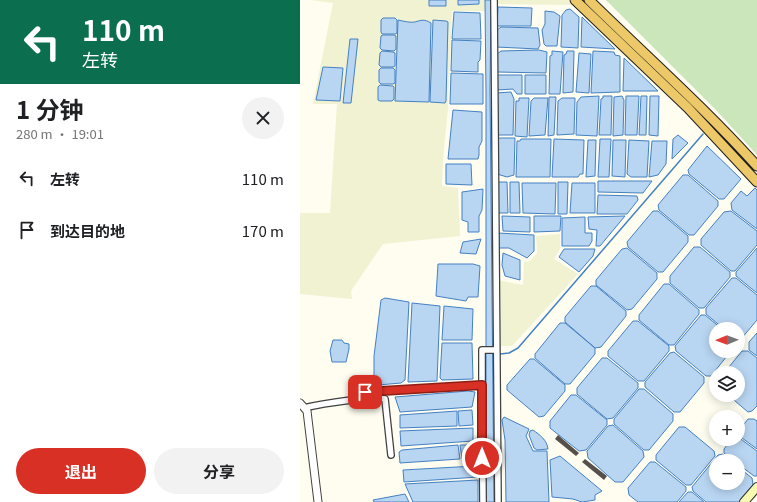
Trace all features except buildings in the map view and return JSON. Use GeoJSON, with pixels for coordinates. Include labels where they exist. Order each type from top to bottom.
{"type":"FeatureCollection","features":[{"type":"Feature","properties":{"kind":"highway"},"geometry":{"type":"LineString","coordinates":[[575,0],[681,102],[757,182]]}},
{"type":"Feature","properties":{"kind":"highway"},"geometry":{"type":"LineString","coordinates":[[588,0],[688,94],[757,166]]}},
{"type":"Feature","properties":{"kind":"highway"},"geometry":{"type":"LineString","coordinates":[[681,102],[688,94]]}},
{"type":"Feature","properties":{"kind":"highway"},"geometry":{"type":"LineString","coordinates":[[729,152],[737,145]]}},
{"type":"Feature","properties":{"kind":"main road"},"geometry":{"type":"LineString","coordinates":[[744,502],[757,487]]}},
{"type":"Feature","properties":{"kind":"street"},"geometry":{"type":"LineString","coordinates":[[494,0],[498,502]]}},
{"type":"Feature","properties":{"kind":"street"},"geometry":{"type":"LineString","coordinates":[[483,502],[482,350],[496,350]]}},
{"type":"Feature","properties":{"kind":"street"},"geometry":{"type":"LineString","coordinates":[[351,400],[357,393],[365,392],[482,385]]}},
{"type":"Feature","properties":{"kind":"street"},"geometry":{"type":"LineString","coordinates":[[302,405],[380,397],[386,399],[391,455]]}},
{"type":"Feature","properties":{"kind":"street"},"geometry":{"type":"LineString","coordinates":[[302,405],[307,411],[318,502]]}},
{"type":"Feature","properties":{"kind":"green space"},"geometry":{"type":"Polygon","coordinates":[[[311,0],[485,0],[485,11],[452,11],[448,108],[442,186],[458,188],[460,236],[383,244],[351,291],[352,299],[300,294],[300,213],[330,213],[337,104],[313,104],[333,3],[311,0]]]}},
{"type":"Feature","properties":{"kind":"green space"},"geometry":{"type":"Polygon","coordinates":[[[496,0],[568,0],[574,5],[496,4],[496,0]]]}},
{"type":"Feature","properties":{"kind":"green space"},"geometry":{"type":"Polygon","coordinates":[[[606,0],[757,0],[757,155],[717,111],[606,0]]]}},
{"type":"Feature","properties":{"kind":"green space"},"geometry":{"type":"Polygon","coordinates":[[[560,234],[560,249],[554,259],[578,274],[512,346],[498,346],[498,280],[523,285],[524,262],[530,261],[537,253],[536,236],[560,234]]]}},
{"type":"Feature","properties":{"kind":"water"},"geometry":{"type":"Polygon","coordinates":[[[429,0],[446,0],[446,6],[429,6],[429,0]]]}},
{"type":"Feature","properties":{"kind":"water"},"geometry":{"type":"Polygon","coordinates":[[[458,0],[479,0],[479,4],[458,5],[458,0]]]}},
{"type":"Feature","properties":{"kind":"water"},"geometry":{"type":"Polygon","coordinates":[[[485,0],[491,0],[490,90],[494,502],[486,502],[485,0]]]}},
{"type":"Feature","properties":{"kind":"water"},"geometry":{"type":"Polygon","coordinates":[[[498,7],[532,8],[531,26],[497,26],[498,7]]]}},
{"type":"Feature","properties":{"kind":"water"},"geometry":{"type":"Polygon","coordinates":[[[570,9],[579,17],[578,48],[561,47],[562,15],[566,10],[570,9]]]}},
{"type":"Feature","properties":{"kind":"water"},"geometry":{"type":"Polygon","coordinates":[[[545,11],[554,12],[560,16],[557,46],[546,46],[544,44],[542,30],[545,24],[545,11]]]}},
{"type":"Feature","properties":{"kind":"water"},"geometry":{"type":"Polygon","coordinates":[[[454,12],[480,13],[481,39],[452,39],[454,12]]]}},
{"type":"Feature","properties":{"kind":"water"},"geometry":{"type":"Polygon","coordinates":[[[582,17],[615,49],[581,47],[582,17]]]}},
{"type":"Feature","properties":{"kind":"water"},"geometry":{"type":"Polygon","coordinates":[[[383,18],[395,18],[397,20],[397,33],[382,34],[381,20],[383,18]]]}},
{"type":"Feature","properties":{"kind":"water"},"geometry":{"type":"Polygon","coordinates":[[[398,20],[415,22],[425,20],[431,23],[429,102],[395,101],[398,20]]]}},
{"type":"Feature","properties":{"kind":"water"},"geometry":{"type":"Polygon","coordinates":[[[433,20],[448,22],[445,103],[430,102],[433,20]]]}},
{"type":"Feature","properties":{"kind":"water"},"geometry":{"type":"Polygon","coordinates":[[[501,27],[538,28],[540,45],[538,49],[496,47],[497,30],[501,27]]]}},
{"type":"Feature","properties":{"kind":"water"},"geometry":{"type":"Polygon","coordinates":[[[381,36],[396,36],[396,49],[394,51],[382,50],[380,48],[381,36]]]}},
{"type":"Feature","properties":{"kind":"water"},"geometry":{"type":"Polygon","coordinates":[[[350,39],[358,39],[351,103],[343,103],[350,39]]]}},
{"type":"Feature","properties":{"kind":"water"},"geometry":{"type":"Polygon","coordinates":[[[452,40],[481,41],[478,72],[451,71],[452,40]]]}},
{"type":"Feature","properties":{"kind":"water"},"geometry":{"type":"Polygon","coordinates":[[[539,50],[547,52],[546,73],[497,72],[497,54],[501,51],[539,50]]]}},
{"type":"Feature","properties":{"kind":"water"},"geometry":{"type":"Polygon","coordinates":[[[382,51],[395,53],[395,66],[381,67],[379,65],[380,53],[382,51]]]}},
{"type":"Feature","properties":{"kind":"water"},"geometry":{"type":"Polygon","coordinates":[[[552,51],[563,52],[560,94],[549,94],[550,56],[552,55],[552,51]]]}},
{"type":"Feature","properties":{"kind":"water"},"geometry":{"type":"Polygon","coordinates":[[[567,51],[574,51],[573,92],[563,93],[564,55],[567,51]]]}},
{"type":"Feature","properties":{"kind":"water"},"geometry":{"type":"Polygon","coordinates":[[[593,51],[614,52],[615,55],[620,56],[620,92],[591,93],[593,51]]]}},
{"type":"Feature","properties":{"kind":"water"},"geometry":{"type":"Polygon","coordinates":[[[579,53],[591,54],[589,93],[576,92],[579,53]]]}},
{"type":"Feature","properties":{"kind":"water"},"geometry":{"type":"Polygon","coordinates":[[[624,58],[658,91],[623,91],[624,58]]]}},
{"type":"Feature","properties":{"kind":"water"},"geometry":{"type":"Polygon","coordinates":[[[323,67],[343,68],[340,101],[316,100],[323,67]]]}},
{"type":"Feature","properties":{"kind":"water"},"geometry":{"type":"Polygon","coordinates":[[[381,68],[393,68],[395,70],[395,83],[381,84],[379,82],[379,70],[381,68]]]}},
{"type":"Feature","properties":{"kind":"water"},"geometry":{"type":"Polygon","coordinates":[[[451,73],[483,74],[483,104],[450,104],[451,73]]]}},
{"type":"Feature","properties":{"kind":"water"},"geometry":{"type":"Polygon","coordinates":[[[497,75],[522,75],[522,94],[517,94],[513,89],[497,90],[497,75]]]}},
{"type":"Feature","properties":{"kind":"water"},"geometry":{"type":"Polygon","coordinates":[[[525,75],[546,75],[546,94],[525,94],[525,75]]]}},
{"type":"Feature","properties":{"kind":"water"},"geometry":{"type":"Polygon","coordinates":[[[380,85],[394,87],[394,99],[392,101],[378,100],[378,87],[380,85]]]}},
{"type":"Feature","properties":{"kind":"water"},"geometry":{"type":"Polygon","coordinates":[[[511,92],[514,99],[513,135],[497,135],[496,93],[511,92]]]}},
{"type":"Feature","properties":{"kind":"water"},"geometry":{"type":"Polygon","coordinates":[[[599,96],[597,136],[576,135],[577,102],[581,97],[599,96]]]}},
{"type":"Feature","properties":{"kind":"water"},"geometry":{"type":"Polygon","coordinates":[[[603,96],[612,96],[611,135],[599,135],[601,99],[603,96]]]}},
{"type":"Feature","properties":{"kind":"water"},"geometry":{"type":"Polygon","coordinates":[[[622,96],[624,100],[623,135],[613,136],[614,97],[622,96]]]}},
{"type":"Feature","properties":{"kind":"water"},"geometry":{"type":"Polygon","coordinates":[[[626,96],[639,96],[637,135],[625,135],[626,96]]]}},
{"type":"Feature","properties":{"kind":"water"},"geometry":{"type":"Polygon","coordinates":[[[641,96],[647,96],[646,135],[639,135],[641,96]]]}},
{"type":"Feature","properties":{"kind":"water"},"geometry":{"type":"Polygon","coordinates":[[[650,96],[659,96],[658,136],[649,135],[650,96]]]}},
{"type":"Feature","properties":{"kind":"water"},"geometry":{"type":"Polygon","coordinates":[[[549,97],[556,97],[554,135],[548,136],[549,97]]]}},
{"type":"Feature","properties":{"kind":"water"},"geometry":{"type":"Polygon","coordinates":[[[519,98],[529,98],[527,137],[515,136],[516,101],[519,101],[519,98]]]}},
{"type":"Feature","properties":{"kind":"water"},"geometry":{"type":"Polygon","coordinates":[[[534,98],[548,98],[545,135],[529,136],[531,101],[534,98]]]}},
{"type":"Feature","properties":{"kind":"water"},"geometry":{"type":"Polygon","coordinates":[[[562,98],[575,98],[574,134],[557,135],[558,101],[562,98]]]}},
{"type":"Feature","properties":{"kind":"water"},"geometry":{"type":"Polygon","coordinates":[[[453,110],[482,112],[482,141],[479,147],[478,159],[448,159],[453,110]]]}},
{"type":"Feature","properties":{"kind":"water"},"geometry":{"type":"Polygon","coordinates":[[[678,135],[688,143],[672,159],[673,139],[678,135]]]}},
{"type":"Feature","properties":{"kind":"water"},"geometry":{"type":"Polygon","coordinates":[[[497,138],[515,138],[514,175],[507,177],[497,174],[497,138]]]}},
{"type":"Feature","properties":{"kind":"water"},"geometry":{"type":"Polygon","coordinates":[[[521,139],[551,139],[550,177],[516,177],[517,141],[520,141],[521,139]]]}},
{"type":"Feature","properties":{"kind":"water"},"geometry":{"type":"Polygon","coordinates":[[[554,139],[584,140],[583,174],[580,174],[578,177],[552,177],[554,139]]]}},
{"type":"Feature","properties":{"kind":"water"},"geometry":{"type":"Polygon","coordinates":[[[600,139],[611,139],[609,177],[598,177],[600,139]]]}},
{"type":"Feature","properties":{"kind":"water"},"geometry":{"type":"Polygon","coordinates":[[[588,140],[596,140],[595,176],[586,177],[588,140]]]}},
{"type":"Feature","properties":{"kind":"water"},"geometry":{"type":"Polygon","coordinates":[[[613,140],[626,140],[625,177],[612,176],[613,140]]]}},
{"type":"Feature","properties":{"kind":"water"},"geometry":{"type":"Polygon","coordinates":[[[629,140],[649,141],[647,177],[631,177],[627,174],[629,140]]]}},
{"type":"Feature","properties":{"kind":"water"},"geometry":{"type":"Polygon","coordinates":[[[652,141],[667,141],[666,164],[658,175],[649,177],[652,141]]]}},
{"type":"Feature","properties":{"kind":"water"},"geometry":{"type":"Polygon","coordinates":[[[707,146],[741,179],[724,199],[719,199],[689,174],[688,170],[707,146]]]}},
{"type":"Feature","properties":{"kind":"water"},"geometry":{"type":"Polygon","coordinates":[[[446,164],[471,164],[472,185],[446,184],[446,164]]]}},
{"type":"Feature","properties":{"kind":"water"},"geometry":{"type":"Polygon","coordinates":[[[683,175],[688,175],[718,201],[718,206],[694,235],[689,235],[659,210],[658,205],[683,175]]]}},
{"type":"Feature","properties":{"kind":"water"},"geometry":{"type":"Polygon","coordinates":[[[598,181],[652,181],[643,193],[598,192],[598,181]]]}},
{"type":"Feature","properties":{"kind":"water"},"geometry":{"type":"Polygon","coordinates":[[[496,182],[507,182],[508,213],[498,213],[496,182]]]}},
{"type":"Feature","properties":{"kind":"water"},"geometry":{"type":"Polygon","coordinates":[[[510,182],[519,182],[520,213],[510,213],[510,182]]]}},
{"type":"Feature","properties":{"kind":"water"},"geometry":{"type":"Polygon","coordinates":[[[558,182],[568,182],[567,214],[558,214],[558,182]]]}},
{"type":"Feature","properties":{"kind":"water"},"geometry":{"type":"Polygon","coordinates":[[[522,183],[556,183],[555,214],[523,213],[522,183]]]}},
{"type":"Feature","properties":{"kind":"water"},"geometry":{"type":"Polygon","coordinates":[[[572,183],[595,183],[595,213],[570,213],[572,183]]]}},
{"type":"Feature","properties":{"kind":"water"},"geometry":{"type":"Polygon","coordinates":[[[755,188],[757,190],[757,229],[732,210],[731,203],[741,191],[747,196],[755,188]]]}},
{"type":"Feature","properties":{"kind":"water"},"geometry":{"type":"Polygon","coordinates":[[[483,189],[482,210],[479,216],[479,232],[468,232],[468,222],[462,220],[462,192],[483,189]]]}},
{"type":"Feature","properties":{"kind":"water"},"geometry":{"type":"Polygon","coordinates":[[[598,195],[637,196],[638,200],[627,214],[597,214],[598,195]]]}},
{"type":"Feature","properties":{"kind":"water"},"geometry":{"type":"Polygon","coordinates":[[[653,211],[658,211],[688,236],[688,242],[663,272],[658,272],[628,247],[627,242],[653,211]]]}},
{"type":"Feature","properties":{"kind":"water"},"geometry":{"type":"Polygon","coordinates":[[[731,211],[757,231],[757,245],[735,271],[731,271],[701,245],[701,239],[724,212],[731,211]]]}},
{"type":"Feature","properties":{"kind":"water"},"geometry":{"type":"Polygon","coordinates":[[[502,216],[530,217],[530,232],[503,231],[502,216]]]}},
{"type":"Feature","properties":{"kind":"water"},"geometry":{"type":"Polygon","coordinates":[[[534,216],[561,216],[560,231],[534,232],[534,216]]]}},
{"type":"Feature","properties":{"kind":"water"},"geometry":{"type":"Polygon","coordinates":[[[625,216],[600,246],[596,246],[597,230],[589,229],[588,217],[625,216]]]}},
{"type":"Feature","properties":{"kind":"water"},"geometry":{"type":"Polygon","coordinates":[[[585,217],[585,233],[592,233],[592,241],[589,246],[562,246],[562,218],[585,217]]]}},
{"type":"Feature","properties":{"kind":"water"},"geometry":{"type":"Polygon","coordinates":[[[498,233],[534,235],[534,251],[527,258],[509,248],[497,248],[498,233]]]}},
{"type":"Feature","properties":{"kind":"water"},"geometry":{"type":"Polygon","coordinates":[[[481,239],[476,254],[460,253],[463,242],[481,239]]]}},
{"type":"Feature","properties":{"kind":"water"},"geometry":{"type":"Polygon","coordinates":[[[694,247],[700,247],[730,272],[730,277],[704,308],[699,308],[670,283],[670,276],[694,247]]]}},
{"type":"Feature","properties":{"kind":"water"},"geometry":{"type":"Polygon","coordinates":[[[627,248],[657,273],[657,279],[632,309],[627,310],[596,285],[596,280],[622,249],[627,248]]]}},
{"type":"Feature","properties":{"kind":"water"},"geometry":{"type":"Polygon","coordinates":[[[757,248],[757,293],[736,276],[736,272],[757,248]]]}},
{"type":"Feature","properties":{"kind":"water"},"geometry":{"type":"Polygon","coordinates":[[[564,249],[595,249],[593,256],[579,272],[559,257],[564,249]]]}},
{"type":"Feature","properties":{"kind":"water"},"geometry":{"type":"Polygon","coordinates":[[[503,253],[520,260],[520,280],[505,276],[502,265],[503,253]]]}},
{"type":"Feature","properties":{"kind":"water"},"geometry":{"type":"Polygon","coordinates":[[[438,264],[473,264],[480,266],[478,297],[468,297],[466,301],[436,296],[438,264]]]}},
{"type":"Feature","properties":{"kind":"water"},"geometry":{"type":"Polygon","coordinates":[[[732,278],[736,278],[757,295],[757,320],[745,334],[745,322],[716,322],[706,314],[706,308],[732,278]]]}},
{"type":"Feature","properties":{"kind":"water"},"geometry":{"type":"Polygon","coordinates":[[[664,284],[669,284],[699,310],[699,314],[674,345],[669,345],[639,320],[639,315],[664,284]]]}},
{"type":"Feature","properties":{"kind":"water"},"geometry":{"type":"Polygon","coordinates":[[[591,286],[596,286],[626,311],[626,316],[601,347],[595,348],[565,322],[565,317],[591,286]]]}},
{"type":"Feature","properties":{"kind":"water"},"geometry":{"type":"Polygon","coordinates":[[[385,298],[409,302],[405,380],[401,383],[378,385],[374,383],[374,356],[381,300],[385,298]]]}},
{"type":"Feature","properties":{"kind":"water"},"geometry":{"type":"Polygon","coordinates":[[[412,303],[440,306],[437,381],[408,382],[412,303]]]}},
{"type":"Feature","properties":{"kind":"water"},"geometry":{"type":"Polygon","coordinates":[[[444,306],[473,309],[472,340],[442,340],[444,306]]]}},
{"type":"Feature","properties":{"kind":"water"},"geometry":{"type":"Polygon","coordinates":[[[701,315],[705,315],[714,322],[709,322],[709,358],[725,358],[719,366],[709,366],[709,376],[706,376],[676,351],[675,346],[701,315]]]}},
{"type":"Feature","properties":{"kind":"water"},"geometry":{"type":"Polygon","coordinates":[[[633,321],[638,321],[669,346],[669,351],[644,381],[638,381],[608,356],[608,351],[633,321]]]}},
{"type":"Feature","properties":{"kind":"water"},"geometry":{"type":"Polygon","coordinates":[[[560,323],[565,323],[595,348],[595,354],[570,384],[565,384],[535,358],[535,354],[560,323]]]}},
{"type":"Feature","properties":{"kind":"water"},"geometry":{"type":"Polygon","coordinates":[[[757,333],[757,356],[749,350],[749,342],[757,333]]]}},
{"type":"Feature","properties":{"kind":"water"},"geometry":{"type":"Polygon","coordinates":[[[333,340],[342,340],[344,343],[349,344],[346,362],[332,362],[330,351],[333,340]]]}},
{"type":"Feature","properties":{"kind":"water"},"geometry":{"type":"Polygon","coordinates":[[[442,343],[472,343],[473,379],[442,380],[440,378],[442,343]]]}},
{"type":"Feature","properties":{"kind":"water"},"geometry":{"type":"Polygon","coordinates":[[[745,351],[748,351],[757,358],[757,406],[752,411],[748,412],[736,402],[745,402],[745,366],[730,366],[736,358],[745,358],[745,351]]]}},
{"type":"Feature","properties":{"kind":"water"},"geometry":{"type":"Polygon","coordinates":[[[674,352],[704,377],[704,383],[680,412],[674,412],[645,387],[645,382],[670,353],[674,352]]]}},
{"type":"Feature","properties":{"kind":"water"},"geometry":{"type":"Polygon","coordinates":[[[602,358],[607,358],[638,383],[638,388],[613,418],[607,419],[577,394],[577,388],[602,358]]]}},
{"type":"Feature","properties":{"kind":"water"},"geometry":{"type":"Polygon","coordinates":[[[530,359],[534,359],[565,385],[565,391],[544,416],[539,417],[507,390],[507,385],[530,359]]]}},
{"type":"Feature","properties":{"kind":"water"},"geometry":{"type":"Polygon","coordinates":[[[639,389],[644,389],[673,414],[673,421],[649,450],[644,450],[614,424],[614,419],[639,389]]]}},
{"type":"Feature","properties":{"kind":"water"},"geometry":{"type":"Polygon","coordinates":[[[468,391],[475,392],[472,407],[400,412],[395,397],[468,391]]]}},
{"type":"Feature","properties":{"kind":"water"},"geometry":{"type":"Polygon","coordinates":[[[571,395],[576,395],[607,420],[607,425],[586,450],[579,451],[550,428],[550,421],[571,395]]]}},
{"type":"Feature","properties":{"kind":"water"},"geometry":{"type":"Polygon","coordinates":[[[472,410],[473,425],[459,426],[458,411],[472,410]]]}},
{"type":"Feature","properties":{"kind":"water"},"geometry":{"type":"Polygon","coordinates":[[[457,411],[457,426],[400,428],[400,415],[457,411]]]}},
{"type":"Feature","properties":{"kind":"water"},"geometry":{"type":"Polygon","coordinates":[[[504,417],[529,429],[526,436],[533,451],[547,451],[549,502],[506,502],[505,440],[502,420],[504,417]]]}},
{"type":"Feature","properties":{"kind":"water"},"geometry":{"type":"Polygon","coordinates":[[[748,419],[754,419],[757,421],[757,449],[745,440],[745,423],[748,419]]]}},
{"type":"Feature","properties":{"kind":"water"},"geometry":{"type":"Polygon","coordinates":[[[613,425],[643,451],[644,457],[623,482],[615,482],[588,458],[587,451],[608,426],[613,425]]]}},
{"type":"Feature","properties":{"kind":"water"},"geometry":{"type":"Polygon","coordinates":[[[679,427],[685,427],[714,451],[715,454],[709,454],[709,463],[691,485],[686,485],[656,460],[656,455],[679,427]]]}},
{"type":"Feature","properties":{"kind":"water"},"geometry":{"type":"Polygon","coordinates":[[[473,428],[473,441],[401,446],[400,431],[473,428]]]}},
{"type":"Feature","properties":{"kind":"water"},"geometry":{"type":"Polygon","coordinates":[[[533,430],[545,440],[548,449],[537,450],[534,448],[529,435],[530,431],[533,430]]]}},
{"type":"Feature","properties":{"kind":"water"},"geometry":{"type":"Polygon","coordinates":[[[745,442],[757,451],[757,476],[754,476],[745,469],[745,454],[725,454],[724,449],[726,446],[745,446],[745,442]]]}},
{"type":"Feature","properties":{"kind":"water"},"geometry":{"type":"Polygon","coordinates":[[[458,445],[460,459],[400,463],[399,452],[402,450],[458,445]]]}},
{"type":"Feature","properties":{"kind":"water"},"geometry":{"type":"Polygon","coordinates":[[[460,445],[472,445],[473,459],[462,459],[460,445]]]}},
{"type":"Feature","properties":{"kind":"water"},"geometry":{"type":"Polygon","coordinates":[[[560,456],[602,491],[595,495],[595,500],[582,502],[573,499],[552,497],[550,460],[560,456]]]}},
{"type":"Feature","properties":{"kind":"water"},"geometry":{"type":"Polygon","coordinates":[[[650,462],[655,462],[686,487],[686,491],[677,502],[638,502],[629,495],[628,488],[650,462]]]}},
{"type":"Feature","properties":{"kind":"water"},"geometry":{"type":"Polygon","coordinates":[[[475,466],[478,477],[404,482],[403,470],[475,466]]]}},
{"type":"Feature","properties":{"kind":"water"},"geometry":{"type":"Polygon","coordinates":[[[709,466],[709,490],[745,490],[745,472],[752,478],[753,485],[739,502],[706,502],[693,491],[692,487],[709,466]]]}},
{"type":"Feature","properties":{"kind":"water"},"geometry":{"type":"Polygon","coordinates":[[[478,480],[478,502],[413,502],[405,484],[478,480]]]}},
{"type":"Feature","properties":{"kind":"water"},"geometry":{"type":"Polygon","coordinates":[[[688,492],[692,492],[704,502],[679,502],[688,492]]]}},
{"type":"Feature","properties":{"kind":"water"},"geometry":{"type":"Polygon","coordinates":[[[405,494],[409,502],[374,502],[373,500],[405,494]]]}},
{"type":"Feature","properties":{"kind":"waterway"},"geometry":{"type":"LineString","coordinates":[[500,354],[509,353],[518,348],[703,134]]}},
{"type":"Feature","properties":{"kind":"route"},"geometry":{"type":"LineString","coordinates":[[365,392],[482,385],[482,458]]}}]}
